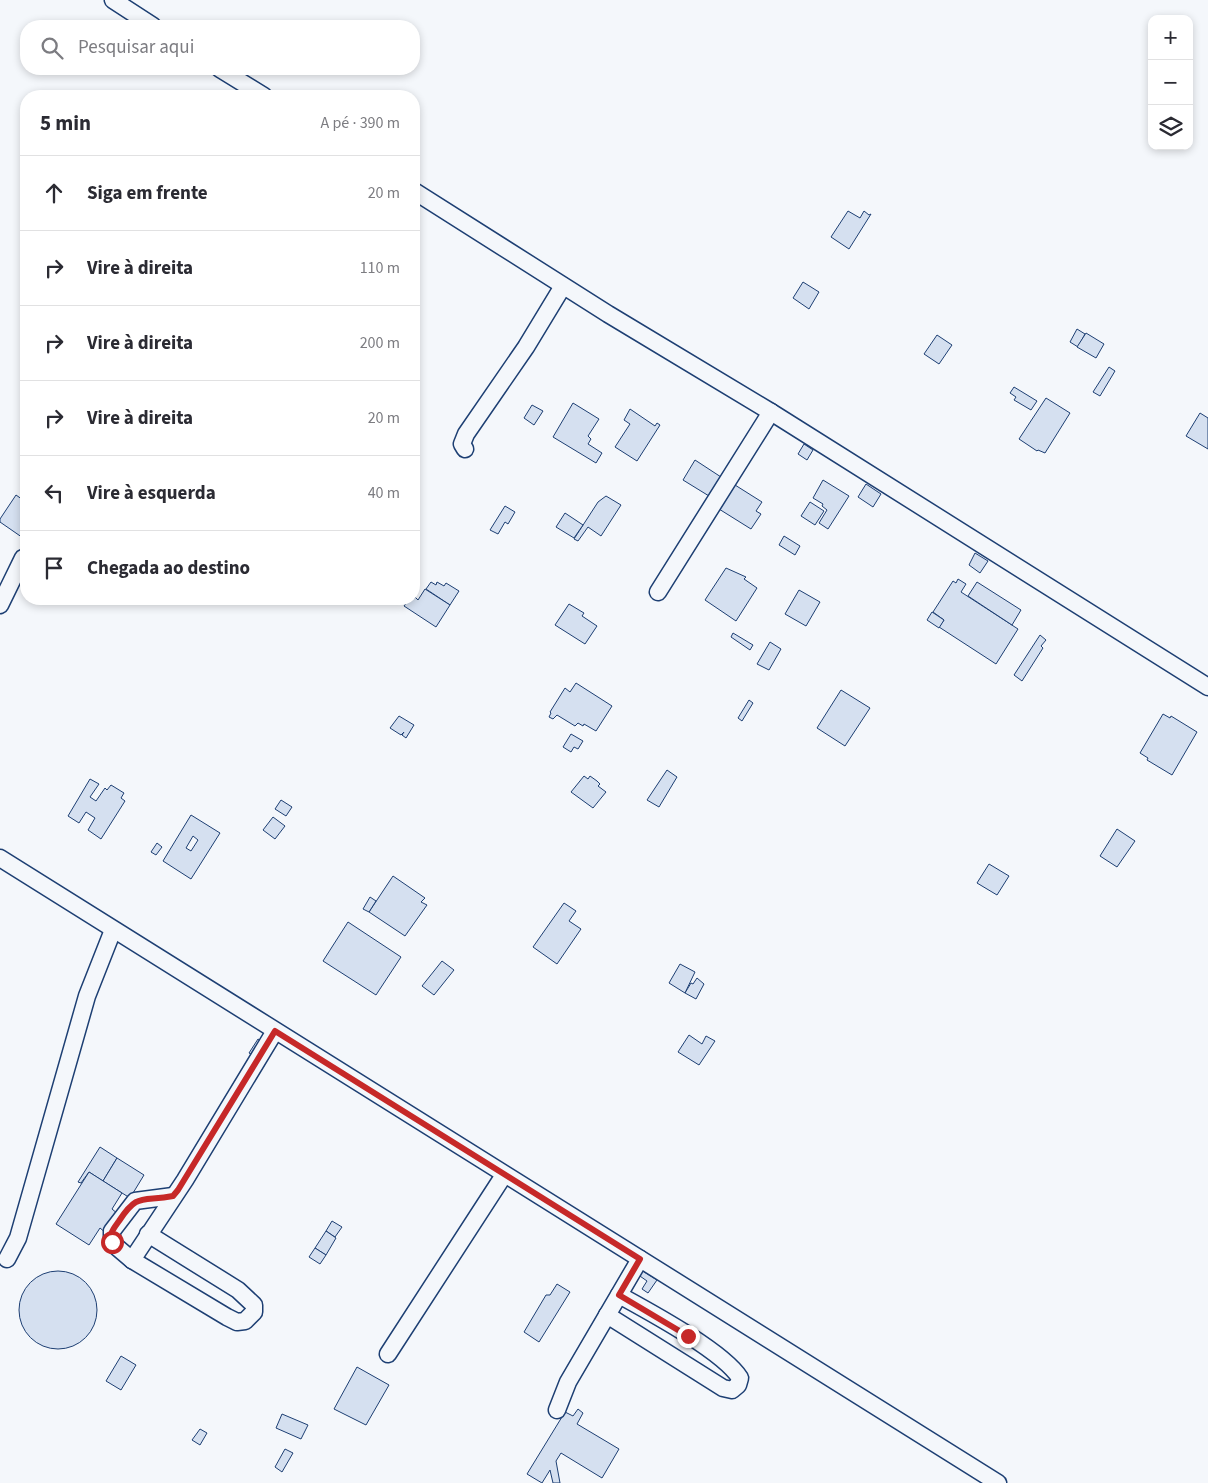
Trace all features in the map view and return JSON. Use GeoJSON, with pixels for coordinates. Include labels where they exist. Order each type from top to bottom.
{"type":"FeatureCollection","features":[{"type":"Feature","properties":{"kind":"street"},"geometry":{"type":"LineString","coordinates":[[113,0],[144,20]]}},
{"type":"Feature","properties":{"kind":"street"},"geometry":{"type":"LineString","coordinates":[[230,75],[254,90]]}},
{"type":"Feature","properties":{"kind":"street"},"geometry":{"type":"LineString","coordinates":[[420,196],[562,286],[771,412],[1208,687]]}},
{"type":"Feature","properties":{"kind":"street"},"geometry":{"type":"LineString","coordinates":[[465,450],[462,444],[466,434],[526,347],[562,286]]}},
{"type":"Feature","properties":{"kind":"street"},"geometry":{"type":"LineString","coordinates":[[658,592],[771,412]]}},
{"type":"Feature","properties":{"kind":"street"},"geometry":{"type":"LineString","coordinates":[[0,605],[20,564]]}},
{"type":"Feature","properties":{"kind":"street"},"geometry":{"type":"LineString","coordinates":[[0,858],[998,1483]]}},
{"type":"Feature","properties":{"kind":"street"},"geometry":{"type":"LineString","coordinates":[[7,1259],[18,1238],[88,996],[113,930]]}},
{"type":"Feature","properties":{"kind":"street"},"geometry":{"type":"LineString","coordinates":[[132,1260],[185,1180],[275,1031]]}},
{"type":"Feature","properties":{"kind":"street"},"geometry":{"type":"LineString","coordinates":[[388,1354],[504,1174]]}},
{"type":"Feature","properties":{"kind":"street"},"geometry":{"type":"LineString","coordinates":[[148,1234],[238,1290],[254,1305],[254,1312],[251,1318],[245,1322],[238,1322],[227,1317],[132,1260],[112,1242],[112,1231],[129,1205],[135,1201],[173,1196]]}},
{"type":"Feature","properties":{"kind":"street"},"geometry":{"type":"LineString","coordinates":[[557,1410],[568,1382],[640,1259]]}},
{"type":"Feature","properties":{"kind":"street"},"geometry":{"type":"LineString","coordinates":[[607,1315],[722,1388],[732,1390],[738,1385],[740,1378],[734,1369],[688,1336],[619,1295]]}},
{"type":"Feature","properties":{"kind":"building"},"geometry":{"type":"Polygon","coordinates":[[[848,211],[860,218],[864,211],[869,215],[871,214],[849,249],[831,237],[848,211]]]}},
{"type":"Feature","properties":{"kind":"building"},"geometry":{"type":"Polygon","coordinates":[[[803,282],[819,292],[809,309],[793,298],[803,282]]]}},
{"type":"Feature","properties":{"kind":"building"},"geometry":{"type":"Polygon","coordinates":[[[1077,329],[1085,334],[1078,347],[1070,342],[1077,329]]]}},
{"type":"Feature","properties":{"kind":"building"},"geometry":{"type":"Polygon","coordinates":[[[1086,333],[1104,344],[1096,358],[1077,347],[1086,333]]]}},
{"type":"Feature","properties":{"kind":"building"},"geometry":{"type":"Polygon","coordinates":[[[937,335],[952,345],[939,364],[924,354],[937,335]]]}},
{"type":"Feature","properties":{"kind":"building"},"geometry":{"type":"Polygon","coordinates":[[[1109,367],[1115,371],[1100,396],[1093,392],[1109,367]]]}},
{"type":"Feature","properties":{"kind":"building"},"geometry":{"type":"Polygon","coordinates":[[[1014,387],[1037,401],[1031,410],[1014,400],[1016,397],[1010,393],[1014,387]]]}},
{"type":"Feature","properties":{"kind":"building"},"geometry":{"type":"Polygon","coordinates":[[[1046,398],[1070,413],[1045,453],[1037,451],[1019,439],[1046,398]]]}},
{"type":"Feature","properties":{"kind":"building"},"geometry":{"type":"Polygon","coordinates":[[[573,403],[599,419],[588,436],[591,439],[588,444],[602,453],[596,463],[553,437],[573,403]]]}},
{"type":"Feature","properties":{"kind":"building"},"geometry":{"type":"Polygon","coordinates":[[[532,405],[543,411],[534,425],[524,418],[532,405]]]}},
{"type":"Feature","properties":{"kind":"building"},"geometry":{"type":"Polygon","coordinates":[[[630,409],[655,426],[657,423],[660,425],[637,461],[615,447],[630,424],[624,420],[630,409]]]}},
{"type":"Feature","properties":{"kind":"building"},"geometry":{"type":"Polygon","coordinates":[[[1200,413],[1208,418],[1208,449],[1186,436],[1200,413]]]}},
{"type":"Feature","properties":{"kind":"building"},"geometry":{"type":"Polygon","coordinates":[[[804,444],[813,450],[807,460],[798,454],[804,444]]]}},
{"type":"Feature","properties":{"kind":"building"},"geometry":{"type":"Polygon","coordinates":[[[695,460],[721,477],[709,496],[683,480],[695,460]]]}},
{"type":"Feature","properties":{"kind":"building"},"geometry":{"type":"Polygon","coordinates":[[[823,480],[849,496],[828,529],[819,523],[827,510],[822,506],[823,504],[813,498],[823,480]]]}},
{"type":"Feature","properties":{"kind":"building"},"geometry":{"type":"Polygon","coordinates":[[[866,484],[881,494],[873,507],[858,497],[866,484]]]}},
{"type":"Feature","properties":{"kind":"building"},"geometry":{"type":"Polygon","coordinates":[[[735,485],[762,502],[756,511],[761,514],[751,529],[719,509],[735,485]]]}},
{"type":"Feature","properties":{"kind":"building"},"geometry":{"type":"Polygon","coordinates":[[[16,495],[20,498],[20,536],[0,522],[0,519],[16,495]]]}},
{"type":"Feature","properties":{"kind":"building"},"geometry":{"type":"Polygon","coordinates":[[[606,496],[621,505],[601,536],[588,527],[578,541],[574,539],[598,502],[606,496]]]}},
{"type":"Feature","properties":{"kind":"building"},"geometry":{"type":"Polygon","coordinates":[[[810,502],[824,511],[815,525],[801,516],[810,502]]]}},
{"type":"Feature","properties":{"kind":"building"},"geometry":{"type":"Polygon","coordinates":[[[505,506],[515,512],[508,524],[505,522],[498,534],[490,530],[505,506]]]}},
{"type":"Feature","properties":{"kind":"building"},"geometry":{"type":"Polygon","coordinates":[[[565,513],[583,525],[574,538],[556,527],[565,513]]]}},
{"type":"Feature","properties":{"kind":"building"},"geometry":{"type":"Polygon","coordinates":[[[784,536],[800,546],[795,555],[779,545],[784,536]]]}},
{"type":"Feature","properties":{"kind":"building"},"geometry":{"type":"Polygon","coordinates":[[[975,553],[988,561],[980,573],[969,565],[975,553]]]}},
{"type":"Feature","properties":{"kind":"building"},"geometry":{"type":"Polygon","coordinates":[[[726,568],[746,577],[744,579],[757,588],[736,621],[705,600],[726,568]]]}},
{"type":"Feature","properties":{"kind":"building"},"geometry":{"type":"Polygon","coordinates":[[[958,579],[966,584],[961,592],[1018,629],[996,664],[939,627],[944,620],[933,612],[953,581],[956,583],[958,579]]]}},
{"type":"Feature","properties":{"kind":"building"},"geometry":{"type":"Polygon","coordinates":[[[431,582],[436,585],[437,582],[444,586],[446,583],[459,591],[450,605],[426,589],[431,582]]]}},
{"type":"Feature","properties":{"kind":"building"},"geometry":{"type":"Polygon","coordinates":[[[977,582],[1021,610],[1012,625],[968,596],[977,582]]]}},
{"type":"Feature","properties":{"kind":"building"},"geometry":{"type":"Polygon","coordinates":[[[425,589],[450,605],[436,627],[404,606],[420,605],[420,597],[425,589]]]}},
{"type":"Feature","properties":{"kind":"building"},"geometry":{"type":"Polygon","coordinates":[[[799,590],[820,602],[806,626],[785,614],[799,590]]]}},
{"type":"Feature","properties":{"kind":"building"},"geometry":{"type":"Polygon","coordinates":[[[569,604],[584,613],[582,616],[597,626],[585,644],[555,625],[569,604]]]}},
{"type":"Feature","properties":{"kind":"building"},"geometry":{"type":"Polygon","coordinates":[[[932,612],[944,620],[939,628],[927,620],[932,612]]]}},
{"type":"Feature","properties":{"kind":"building"},"geometry":{"type":"Polygon","coordinates":[[[733,633],[753,645],[750,650],[731,637],[733,633]]]}},
{"type":"Feature","properties":{"kind":"building"},"geometry":{"type":"Polygon","coordinates":[[[1040,635],[1046,640],[1041,646],[1043,648],[1022,681],[1014,675],[1040,635]]]}},
{"type":"Feature","properties":{"kind":"building"},"geometry":{"type":"Polygon","coordinates":[[[770,642],[781,649],[769,670],[757,664],[770,642]]]}},
{"type":"Feature","properties":{"kind":"building"},"geometry":{"type":"Polygon","coordinates":[[[576,683],[612,706],[596,731],[584,724],[583,726],[578,723],[575,726],[557,715],[553,719],[549,717],[550,712],[565,688],[570,692],[576,683]]]}},
{"type":"Feature","properties":{"kind":"building"},"geometry":{"type":"Polygon","coordinates":[[[841,690],[870,708],[845,746],[817,728],[841,690]]]}},
{"type":"Feature","properties":{"kind":"building"},"geometry":{"type":"Polygon","coordinates":[[[749,700],[753,703],[742,721],[738,718],[749,700]]]}},
{"type":"Feature","properties":{"kind":"building"},"geometry":{"type":"Polygon","coordinates":[[[1163,714],[1170,718],[1171,716],[1197,732],[1172,775],[1147,760],[1148,758],[1140,753],[1163,714]]]}},
{"type":"Feature","properties":{"kind":"building"},"geometry":{"type":"Polygon","coordinates":[[[399,716],[414,725],[406,738],[402,735],[404,732],[401,735],[390,728],[399,716]]]}},
{"type":"Feature","properties":{"kind":"building"},"geometry":{"type":"Polygon","coordinates":[[[571,734],[583,741],[578,749],[574,747],[571,752],[563,747],[571,734]]]}},
{"type":"Feature","properties":{"kind":"building"},"geometry":{"type":"Polygon","coordinates":[[[667,770],[677,777],[659,807],[647,800],[667,770]]]}},
{"type":"Feature","properties":{"kind":"building"},"geometry":{"type":"Polygon","coordinates":[[[584,776],[588,779],[590,776],[597,781],[600,784],[598,786],[606,792],[593,808],[571,792],[584,776]]]}},
{"type":"Feature","properties":{"kind":"building"},"geometry":{"type":"Polygon","coordinates":[[[90,779],[99,784],[90,797],[96,801],[105,788],[107,790],[111,785],[124,793],[121,798],[125,801],[101,839],[88,830],[95,818],[86,812],[79,823],[68,816],[90,779]]]}},
{"type":"Feature","properties":{"kind":"building"},"geometry":{"type":"Polygon","coordinates":[[[281,800],[292,807],[286,816],[275,809],[281,800]]]}},
{"type":"Feature","properties":{"kind":"building"},"geometry":{"type":"Polygon","coordinates":[[[191,815],[220,833],[191,879],[163,861],[191,815]],[[193,836],[186,848],[191,851],[198,840],[193,836]]]}},
{"type":"Feature","properties":{"kind":"building"},"geometry":{"type":"Polygon","coordinates":[[[273,817],[285,826],[275,839],[263,830],[273,817]]]}},
{"type":"Feature","properties":{"kind":"building"},"geometry":{"type":"Polygon","coordinates":[[[1117,829],[1135,841],[1117,867],[1100,856],[1117,829]]]}},
{"type":"Feature","properties":{"kind":"building"},"geometry":{"type":"Polygon","coordinates":[[[157,843],[162,847],[156,855],[151,852],[157,843]]]}},
{"type":"Feature","properties":{"kind":"building"},"geometry":{"type":"Polygon","coordinates":[[[989,864],[1009,876],[997,895],[977,883],[989,864]]]}},
{"type":"Feature","properties":{"kind":"building"},"geometry":{"type":"Polygon","coordinates":[[[393,876],[425,898],[421,902],[427,905],[405,936],[369,912],[393,876]]]}},
{"type":"Feature","properties":{"kind":"building"},"geometry":{"type":"Polygon","coordinates":[[[370,897],[376,901],[369,912],[363,909],[370,897]]]}},
{"type":"Feature","properties":{"kind":"building"},"geometry":{"type":"Polygon","coordinates":[[[564,903],[576,911],[569,921],[581,929],[557,964],[533,947],[564,903]]]}},
{"type":"Feature","properties":{"kind":"building"},"geometry":{"type":"Polygon","coordinates":[[[348,922],[401,957],[376,995],[323,961],[348,922]]]}},
{"type":"Feature","properties":{"kind":"building"},"geometry":{"type":"Polygon","coordinates":[[[442,961],[454,970],[434,995],[422,986],[442,961]]]}},
{"type":"Feature","properties":{"kind":"building"},"geometry":{"type":"Polygon","coordinates":[[[680,964],[695,972],[685,993],[669,983],[680,964]]]}},
{"type":"Feature","properties":{"kind":"building"},"geometry":{"type":"Polygon","coordinates":[[[697,978],[704,984],[696,999],[685,993],[691,983],[693,984],[697,978]]]}},
{"type":"Feature","properties":{"kind":"building"},"geometry":{"type":"Polygon","coordinates":[[[689,1035],[702,1044],[706,1036],[715,1041],[699,1065],[678,1052],[689,1035]]]}},
{"type":"Feature","properties":{"kind":"building"},"geometry":{"type":"Polygon","coordinates":[[[258,1039],[263,1042],[254,1056],[249,1053],[258,1039]]]}},
{"type":"Feature","properties":{"kind":"building"},"geometry":{"type":"Polygon","coordinates":[[[100,1147],[117,1158],[103,1181],[89,1172],[81,1183],[78,1182],[100,1147]]]}},
{"type":"Feature","properties":{"kind":"building"},"geometry":{"type":"Polygon","coordinates":[[[117,1158],[144,1175],[130,1198],[103,1181],[117,1158]]]}},
{"type":"Feature","properties":{"kind":"building"},"geometry":{"type":"Polygon","coordinates":[[[89,1172],[122,1193],[112,1209],[118,1214],[106,1233],[100,1228],[89,1245],[56,1224],[89,1172]]]}},
{"type":"Feature","properties":{"kind":"building"},"geometry":{"type":"Polygon","coordinates":[[[332,1221],[342,1227],[335,1237],[326,1231],[332,1221]]]}},
{"type":"Feature","properties":{"kind":"building"},"geometry":{"type":"Polygon","coordinates":[[[326,1231],[336,1238],[326,1255],[315,1248],[326,1231]]]}},
{"type":"Feature","properties":{"kind":"building"},"geometry":{"type":"Polygon","coordinates":[[[315,1248],[326,1255],[320,1264],[309,1257],[315,1248]]]}},
{"type":"Feature","properties":{"kind":"building"},"geometry":{"type":"Polygon","coordinates":[[[641,1270],[657,1280],[648,1293],[642,1289],[647,1281],[637,1274],[641,1270]]]}},
{"type":"Feature","properties":{"kind":"building"},"geometry":{"type":"Polygon","coordinates":[[[58,1271],[73,1274],[90,1288],[94,1295],[97,1310],[94,1325],[80,1342],[73,1346],[58,1349],[43,1346],[26,1332],[22,1325],[19,1310],[22,1295],[36,1278],[43,1274],[58,1271]]]}},
{"type":"Feature","properties":{"kind":"building"},"geometry":{"type":"Polygon","coordinates":[[[557,1284],[570,1292],[539,1342],[524,1332],[546,1295],[550,1295],[557,1284]]]}},
{"type":"Feature","properties":{"kind":"building"},"geometry":{"type":"Polygon","coordinates":[[[121,1356],[136,1365],[121,1390],[106,1381],[121,1356]]]}},
{"type":"Feature","properties":{"kind":"building"},"geometry":{"type":"Polygon","coordinates":[[[357,1367],[389,1385],[366,1425],[334,1409],[357,1367]]]}},
{"type":"Feature","properties":{"kind":"building"},"geometry":{"type":"Polygon","coordinates":[[[578,1409],[583,1413],[577,1424],[619,1449],[602,1478],[561,1453],[556,1461],[560,1483],[553,1483],[550,1470],[542,1483],[527,1474],[565,1412],[573,1416],[578,1409]]]}},
{"type":"Feature","properties":{"kind":"building"},"geometry":{"type":"Polygon","coordinates":[[[282,1414],[308,1425],[301,1439],[276,1428],[282,1414]]]}},
{"type":"Feature","properties":{"kind":"building"},"geometry":{"type":"Polygon","coordinates":[[[200,1429],[207,1433],[200,1445],[192,1440],[200,1429]]]}},
{"type":"Feature","properties":{"kind":"building"},"geometry":{"type":"Polygon","coordinates":[[[285,1449],[293,1453],[282,1472],[275,1467],[285,1449]]]}},
{"type":"Feature","properties":{"kind":"route"},"geometry":{"type":"LineString","coordinates":[[112,1242],[110,1237],[112,1231],[129,1205],[142,1199],[173,1196],[178,1190],[275,1031],[640,1259],[619,1295],[688,1336]]}}]}
